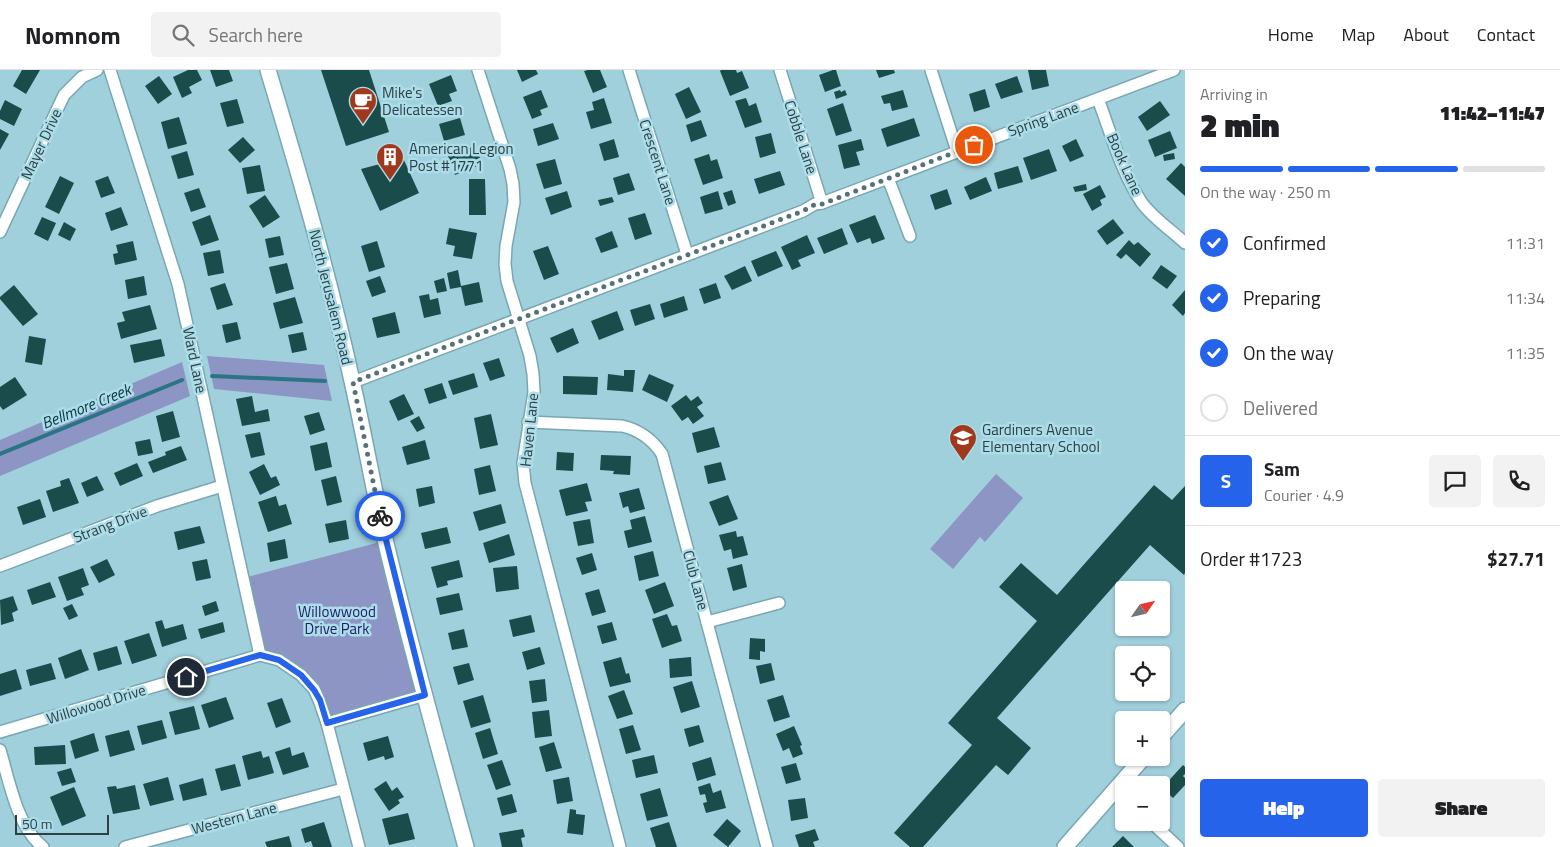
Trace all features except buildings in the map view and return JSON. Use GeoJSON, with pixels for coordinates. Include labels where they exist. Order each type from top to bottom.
{"type":"FeatureCollection","features":[{"type":"Feature","properties":{"kind":"main road","name":"North Jerusalem Road"},"geometry":{"type":"LineString","coordinates":[[268,70],[330,287],[353,382],[385,539],[466,847]]}},
{"type":"Feature","properties":{"kind":"main road"},"geometry":{"type":"LineString","coordinates":[[1170,727],[1185,710]]}},
{"type":"Feature","properties":{"kind":"main road"},"geometry":{"type":"LineString","coordinates":[[1065,847],[1115,798]]}},
{"type":"Feature","properties":{"kind":"street","name":"Mayer Drive"},"geometry":{"type":"LineString","coordinates":[[0,232],[64,95],[82,77],[97,70]]}},
{"type":"Feature","properties":{"kind":"street","name":"Ward Lane"},"geometry":{"type":"LineString","coordinates":[[110,70],[178,284],[260,655]]}},
{"type":"Feature","properties":{"kind":"street","name":"Haven Lane"},"geometry":{"type":"LineString","coordinates":[[478,70],[510,169],[513,184],[514,202],[506,246],[505,264],[507,281],[530,356],[534,392],[523,463],[525,483],[620,847]]}},
{"type":"Feature","properties":{"kind":"street","name":"Crescent Lane"},"geometry":{"type":"LineString","coordinates":[[629,70],[687,254]]}},
{"type":"Feature","properties":{"kind":"street","name":"Cobble Lane"},"geometry":{"type":"LineString","coordinates":[[780,70],[822,204]]}},
{"type":"Feature","properties":{"kind":"street"},"geometry":{"type":"LineString","coordinates":[[931,70],[957,151]]}},
{"type":"Feature","properties":{"kind":"street","name":"Spring Lane"},"geometry":{"type":"LineString","coordinates":[[353,382],[803,211],[816,204],[822,204],[957,151],[1174,70]]}},
{"type":"Feature","properties":{"kind":"street","name":"Book Lane"},"geometry":{"type":"LineString","coordinates":[[1098,99],[1126,173],[1142,203],[1185,243]]}},
{"type":"Feature","properties":{"kind":"street"},"geometry":{"type":"LineString","coordinates":[[888,178],[910,236]]}},
{"type":"Feature","properties":{"kind":"street","name":"Club Lane"},"geometry":{"type":"LineString","coordinates":[[528,422],[622,426],[635,429],[654,442],[662,454],[767,847]]}},
{"type":"Feature","properties":{"kind":"street","name":"Strang Drive"},"geometry":{"type":"LineString","coordinates":[[0,566],[157,506],[222,486]]}},
{"type":"Feature","properties":{"kind":"street"},"geometry":{"type":"LineString","coordinates":[[707,622],[779,603]]}},
{"type":"Feature","properties":{"kind":"street"},"geometry":{"type":"LineString","coordinates":[[260,655],[279,660],[301,675],[320,700],[359,847]]}},
{"type":"Feature","properties":{"kind":"street","name":"Willowood Drive"},"geometry":{"type":"LineString","coordinates":[[0,732],[260,655]]}},
{"type":"Feature","properties":{"kind":"street"},"geometry":{"type":"LineString","coordinates":[[327,723],[425,695]]}},
{"type":"Feature","properties":{"kind":"street"},"geometry":{"type":"LineString","coordinates":[[0,750],[17,807],[25,826],[33,838],[44,847]]}},
{"type":"Feature","properties":{"kind":"street","name":"Western Lane"},"geometry":{"type":"LineString","coordinates":[[125,847],[344,789]]}},
{"type":"Feature","properties":{"kind":"street"},"geometry":{"type":"LineString","coordinates":[[1161,831],[1178,847]]}},
{"type":"Feature","properties":{"kind":"green space"},"geometry":{"type":"Polygon","coordinates":[[[207,356],[324,365],[332,401],[214,389],[207,356]]]}},
{"type":"Feature","properties":{"kind":"green space"},"geometry":{"type":"Polygon","coordinates":[[[182,362],[190,396],[0,476],[0,440],[182,362]]]}},
{"type":"Feature","properties":{"kind":"green space"},"geometry":{"type":"Polygon","coordinates":[[[996,474],[1023,498],[985,542],[980,537],[953,569],[930,549],[996,474]]]}},
{"type":"Feature","properties":{"kind":"green space","name":"Willowwood Drive Park"},"geometry":{"type":"Polygon","coordinates":[[[384,541],[424,695],[329,723],[314,689],[261,654],[244,578],[384,541]]]}},
{"type":"Feature","properties":{"kind":"waterway","name":"Bellmore Creek"},"geometry":{"type":"LineString","coordinates":[[212,376],[325,381]]}},
{"type":"Feature","properties":{"kind":"waterway","name":"Bellmore Creek"},"geometry":{"type":"LineString","coordinates":[[0,454],[182,380]]}},
{"type":"Feature","properties":{"kind":"way so far"},"geometry":{"type":"LineString","coordinates":[[380,516],[353,382],[974,145]]}},
{"type":"Feature","properties":{"kind":"place","name":"Mike's Delicatessen"},"geometry":{"type":"Point","coordinates":[363,125]}},
{"type":"Feature","properties":{"kind":"place","name":"American Legion Post #1771"},"geometry":{"type":"Point","coordinates":[390,181]}},
{"type":"Feature","properties":{"kind":"place","name":"Gardiners Avenue Elementary School"},"geometry":{"type":"Point","coordinates":[963,462]}},
{"type":"Feature","properties":{"kind":"route"},"geometry":{"type":"LineString","coordinates":[[186,677],[260,655],[279,660],[301,675],[314,690],[320,700],[327,723],[425,695],[380,516]]}}]}
